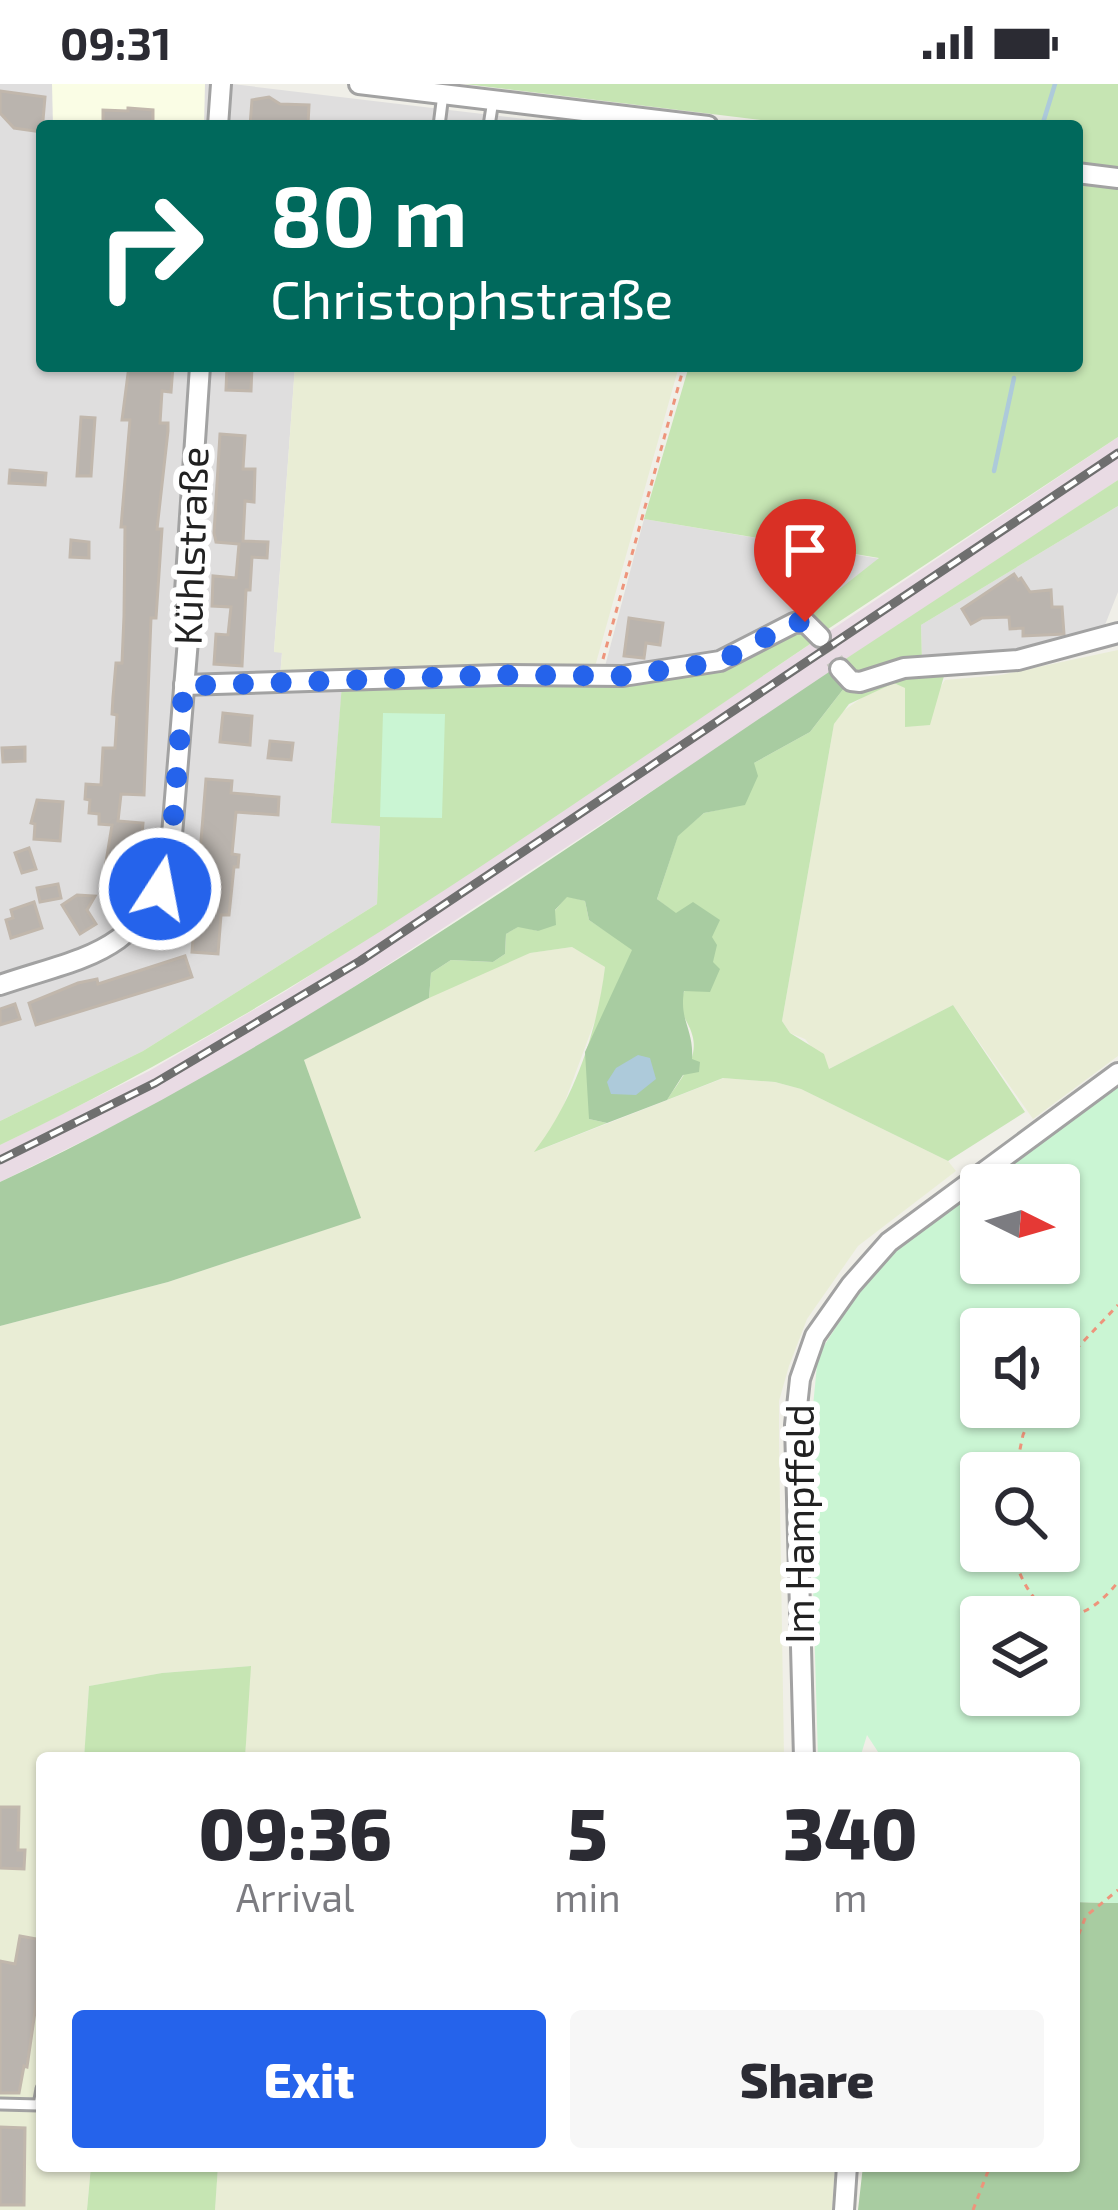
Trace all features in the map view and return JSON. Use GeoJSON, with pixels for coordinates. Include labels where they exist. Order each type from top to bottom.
{"type":"FeatureCollection","features":[{"type":"Feature","properties":{"kind":"street"},"geometry":{"type":"LineString","coordinates":[[218,120],[221,84]]}},
{"type":"Feature","properties":{"kind":"street"},"geometry":{"type":"LineString","coordinates":[[358,84],[494,100],[587,119]]}},
{"type":"Feature","properties":{"kind":"street"},"geometry":{"type":"LineString","coordinates":[[1083,174],[1118,178]]}},
{"type":"Feature","properties":{"kind":"street","name":"Kühlstraße"},"geometry":{"type":"LineString","coordinates":[[0,985],[105,950],[144,917],[170,859],[188,640],[185,592],[200,372]]}},
{"type":"Feature","properties":{"kind":"street"},"geometry":{"type":"LineString","coordinates":[[184,686],[500,675],[623,676],[720,662],[794,622],[805,622],[820,637]]}},
{"type":"Feature","properties":{"kind":"street"},"geometry":{"type":"LineString","coordinates":[[840,669],[851,681],[860,682],[904,668],[1018,660],[1118,633]]}},
{"type":"Feature","properties":{"kind":"street","name":"Im Hampffeld"},"geometry":{"type":"LineString","coordinates":[[804,1752],[795,1425],[800,1379],[815,1336],[889,1242],[1118,1073]]}},
{"type":"Feature","properties":{"kind":"street"},"geometry":{"type":"LineString","coordinates":[[844,2210],[847,2172]]}},
{"type":"Feature","properties":{"kind":"lane"},"geometry":{"type":"LineString","coordinates":[[440,120],[442,94]]}},
{"type":"Feature","properties":{"kind":"lane"},"geometry":{"type":"LineString","coordinates":[[490,120],[494,100]]}},
{"type":"Feature","properties":{"kind":"lane"},"geometry":{"type":"LineString","coordinates":[[0,2104],[36,2105]]}},
{"type":"Feature","properties":{"kind":"path"},"geometry":{"type":"LineString","coordinates":[[598,676],[682,372]]}},
{"type":"Feature","properties":{"kind":"path"},"geometry":{"type":"LineString","coordinates":[[1080,1345],[1118,1304]]}},
{"type":"Feature","properties":{"kind":"path"},"geometry":{"type":"LineString","coordinates":[[1022,1572],[1035,1601],[1056,1616],[1082,1615],[1118,1582]]}},
{"type":"Feature","properties":{"kind":"path"},"geometry":{"type":"LineString","coordinates":[[1080,1931],[1086,1916],[1118,1890]]}},
{"type":"Feature","properties":{"kind":"path"},"geometry":{"type":"LineString","coordinates":[[973,2210],[988,2172]]}},
{"type":"Feature","properties":{"kind":"shaded area"},"geometry":{"type":"Polygon","coordinates":[[[0,84],[232,84],[534,120],[36,120],[36,372],[295,372],[274,651],[282,652],[280,677],[343,676],[331,822],[380,825],[377,904],[143,1051],[0,1121],[0,84]]]}},
{"type":"Feature","properties":{"kind":"shaded area"},"geometry":{"type":"Polygon","coordinates":[[[52,84],[205,84],[204,120],[53,120],[52,84]]]}},
{"type":"Feature","properties":{"kind":"shaded area"},"geometry":{"type":"Polygon","coordinates":[[[295,372],[677,372],[594,670],[280,678],[282,653],[274,652],[295,372]]]}},
{"type":"Feature","properties":{"kind":"shaded area"},"geometry":{"type":"Polygon","coordinates":[[[1118,437],[1118,480],[731,739],[302,1021],[164,1101],[0,1182],[0,1145],[149,1071],[286,991],[1118,437]]]}},
{"type":"Feature","properties":{"kind":"shaded area"},"geometry":{"type":"Polygon","coordinates":[[[1118,506],[1118,592],[1101,635],[1019,655],[922,662],[921,625],[1118,506]]]}},
{"type":"Feature","properties":{"kind":"shaded area"},"geometry":{"type":"Polygon","coordinates":[[[644,519],[881,559],[803,618],[716,659],[604,670],[644,519]]]}},
{"type":"Feature","properties":{"kind":"shaded area"},"geometry":{"type":"Polygon","coordinates":[[[1118,650],[1118,1056],[1033,1119],[953,1005],[829,1069],[805,1039],[790,1033],[782,1021],[834,724],[842,712],[871,691],[894,683],[936,694],[945,680],[1001,675],[1118,650]]]}},
{"type":"Feature","properties":{"kind":"shaded area"},"geometry":{"type":"Polygon","coordinates":[[[572,947],[605,967],[600,1007],[557,1123],[537,1151],[724,1078],[801,1089],[948,1161],[956,1171],[858,1246],[807,1319],[789,1366],[779,1401],[784,1752],[245,1752],[250,1666],[162,1673],[89,1686],[84,1752],[36,1752],[36,2172],[90,2172],[87,2210],[0,2210],[0,1326],[168,1282],[360,1218],[304,1060],[529,953],[572,947]]]}},
{"type":"Feature","properties":{"kind":"shaded area"},"geometry":{"type":"Polygon","coordinates":[[[218,2172],[835,2172],[832,2210],[215,2210],[218,2172]]]}},
{"type":"Feature","properties":{"kind":"green space"},"geometry":{"type":"Polygon","coordinates":[[[465,84],[1118,84],[1118,437],[825,631],[803,618],[879,558],[644,519],[687,372],[1083,372],[1083,120],[761,120],[465,84]]]}},
{"type":"Feature","properties":{"kind":"green space"},"geometry":{"type":"Polygon","coordinates":[[[1118,480],[1118,506],[921,625],[922,662],[875,675],[854,674],[844,660],[1118,480]]]}},
{"type":"Feature","properties":{"kind":"green space"},"geometry":{"type":"Polygon","coordinates":[[[795,626],[816,640],[417,908],[212,1033],[0,1145],[0,1121],[143,1051],[377,904],[380,826],[331,823],[342,684],[660,673],[795,626]]]}},
{"type":"Feature","properties":{"kind":"green space"},"geometry":{"type":"Polygon","coordinates":[[[835,668],[848,683],[810,732],[754,763],[758,776],[745,805],[704,813],[678,836],[657,899],[676,913],[693,902],[720,920],[712,937],[717,945],[713,962],[720,969],[710,992],[684,991],[692,1059],[700,1062],[699,1072],[683,1075],[667,1100],[607,1123],[589,1119],[585,1052],[632,950],[589,920],[585,901],[567,897],[555,910],[556,925],[538,931],[518,927],[506,934],[505,954],[493,962],[451,960],[431,973],[429,998],[304,1060],[361,1218],[168,1282],[0,1326],[0,1182],[110,1127],[323,1006],[530,874],[835,668]]]}},
{"type":"Feature","properties":{"kind":"green space"},"geometry":{"type":"Polygon","coordinates":[[[946,669],[930,725],[905,727],[905,688],[894,683],[849,704],[834,724],[782,1021],[790,1033],[824,1054],[829,1069],[953,1005],[1025,1112],[948,1161],[801,1089],[775,1082],[723,1078],[667,1100],[693,1055],[682,999],[716,946],[657,899],[678,835],[704,813],[745,804],[754,763],[810,732],[848,683],[946,669]]]}},
{"type":"Feature","properties":{"kind":"green space"},"geometry":{"type":"Polygon","coordinates":[[[383,713],[445,714],[442,818],[380,817],[383,713]]]}},
{"type":"Feature","properties":{"kind":"green space"},"geometry":{"type":"Polygon","coordinates":[[[567,896],[585,901],[589,920],[633,949],[615,989],[589,1119],[607,1123],[534,1152],[582,1064],[605,967],[572,947],[530,953],[429,998],[431,973],[451,960],[493,962],[505,954],[506,934],[519,926],[538,931],[567,896]]]}},
{"type":"Feature","properties":{"kind":"green space"},"geometry":{"type":"Polygon","coordinates":[[[1118,1073],[1118,1903],[1080,1902],[1080,1752],[878,1752],[867,1735],[862,1752],[818,1752],[809,1447],[818,1355],[889,1245],[960,1192],[960,1284],[1080,1284],[1080,1164],[997,1164],[1118,1073]]]}},
{"type":"Feature","properties":{"kind":"green space"},"geometry":{"type":"Polygon","coordinates":[[[251,1666],[245,1752],[84,1752],[89,1686],[162,1673],[251,1666]]]}},
{"type":"Feature","properties":{"kind":"green space"},"geometry":{"type":"Polygon","coordinates":[[[1080,1902],[1118,1903],[1118,2210],[858,2210],[862,2172],[1080,2172],[1080,1902]]]}},
{"type":"Feature","properties":{"kind":"green space"},"geometry":{"type":"Polygon","coordinates":[[[90,2172],[218,2172],[215,2210],[87,2210],[90,2172]]]}},
{"type":"Feature","properties":{"kind":"water"},"geometry":{"type":"Polygon","coordinates":[[[638,1055],[650,1058],[656,1079],[636,1095],[611,1094],[607,1082],[616,1068],[638,1055]]]}},
{"type":"Feature","properties":{"kind":"building"},"geometry":{"type":"Polygon","coordinates":[[[0,91],[45,97],[43,120],[36,120],[36,131],[14,128],[0,113],[0,91]]]}},
{"type":"Feature","properties":{"kind":"building"},"geometry":{"type":"Polygon","coordinates":[[[269,97],[280,104],[309,105],[308,120],[250,120],[252,100],[269,97]]]}},
{"type":"Feature","properties":{"kind":"building"},"geometry":{"type":"Polygon","coordinates":[[[103,110],[153,110],[153,120],[103,120],[103,110]]]}},
{"type":"Feature","properties":{"kind":"building"},"geometry":{"type":"Polygon","coordinates":[[[128,372],[173,372],[171,392],[162,391],[160,423],[168,423],[168,431],[157,529],[162,529],[156,618],[151,618],[144,795],[121,794],[118,821],[143,823],[139,870],[123,905],[101,893],[112,825],[99,824],[99,814],[89,813],[90,800],[85,799],[86,784],[101,785],[103,748],[115,748],[117,715],[112,714],[116,663],[122,663],[125,527],[121,527],[130,420],[122,420],[128,372]]]}},
{"type":"Feature","properties":{"kind":"building"},"geometry":{"type":"Polygon","coordinates":[[[227,372],[252,372],[251,391],[226,390],[227,372]]]}},
{"type":"Feature","properties":{"kind":"building"},"geometry":{"type":"Polygon","coordinates":[[[81,417],[95,418],[91,476],[77,476],[81,417]]]}},
{"type":"Feature","properties":{"kind":"building"},"geometry":{"type":"Polygon","coordinates":[[[220,434],[245,436],[243,469],[255,469],[254,502],[245,501],[243,541],[268,542],[267,558],[252,557],[242,666],[214,664],[216,634],[228,635],[231,607],[212,606],[213,576],[236,578],[239,544],[216,542],[214,533],[220,434]]]}},
{"type":"Feature","properties":{"kind":"building"},"geometry":{"type":"Polygon","coordinates":[[[10,470],[46,473],[45,485],[9,483],[10,470]]]}},
{"type":"Feature","properties":{"kind":"building"},"geometry":{"type":"Polygon","coordinates":[[[71,540],[89,542],[89,558],[70,557],[71,540]]]}},
{"type":"Feature","properties":{"kind":"building"},"geometry":{"type":"Polygon","coordinates":[[[1014,574],[1030,592],[1051,590],[1052,607],[1062,607],[1064,634],[1023,636],[1023,628],[1010,629],[1009,617],[982,618],[971,624],[962,609],[1014,574]]]}},
{"type":"Feature","properties":{"kind":"building"},"geometry":{"type":"Polygon","coordinates":[[[629,618],[663,623],[660,645],[646,643],[644,658],[624,656],[629,618]]]}},
{"type":"Feature","properties":{"kind":"building"},"geometry":{"type":"Polygon","coordinates":[[[223,713],[252,716],[250,745],[220,742],[223,713]]]}},
{"type":"Feature","properties":{"kind":"building"},"geometry":{"type":"Polygon","coordinates":[[[270,741],[293,743],[291,760],[268,758],[270,741]]]}},
{"type":"Feature","properties":{"kind":"building"},"geometry":{"type":"Polygon","coordinates":[[[25,747],[25,761],[3,762],[2,748],[25,747]]]}},
{"type":"Feature","properties":{"kind":"building"},"geometry":{"type":"Polygon","coordinates":[[[206,779],[232,781],[231,793],[279,797],[278,815],[236,812],[232,854],[239,855],[238,867],[234,867],[229,915],[221,915],[218,954],[192,952],[206,779]]]}},
{"type":"Feature","properties":{"kind":"building"},"geometry":{"type":"Polygon","coordinates":[[[37,800],[63,802],[60,841],[34,839],[35,824],[31,823],[37,800]]]}},
{"type":"Feature","properties":{"kind":"building"},"geometry":{"type":"Polygon","coordinates":[[[29,848],[36,869],[22,873],[15,853],[29,848]]]}},
{"type":"Feature","properties":{"kind":"building"},"geometry":{"type":"Polygon","coordinates":[[[58,884],[61,898],[40,902],[37,888],[58,884]]]}},
{"type":"Feature","properties":{"kind":"building"},"geometry":{"type":"Polygon","coordinates":[[[77,895],[95,896],[87,910],[96,924],[80,934],[62,905],[77,895]]]}},
{"type":"Feature","properties":{"kind":"building"},"geometry":{"type":"Polygon","coordinates":[[[34,902],[42,928],[11,938],[6,920],[13,918],[11,910],[34,902]]]}},
{"type":"Feature","properties":{"kind":"building"},"geometry":{"type":"Polygon","coordinates":[[[185,956],[192,977],[36,1025],[29,1003],[78,983],[97,979],[98,984],[185,956]]]}},
{"type":"Feature","properties":{"kind":"building"},"geometry":{"type":"Polygon","coordinates":[[[15,1004],[20,1019],[0,1025],[0,1009],[15,1004]]]}},
{"type":"Feature","properties":{"kind":"building"},"geometry":{"type":"Polygon","coordinates":[[[0,1807],[19,1807],[18,1850],[25,1850],[24,1869],[0,1868],[0,1807]]]}},
{"type":"Feature","properties":{"kind":"building"},"geometry":{"type":"Polygon","coordinates":[[[20,1936],[36,1939],[36,2005],[27,2067],[19,2093],[0,2093],[0,1961],[15,1964],[20,1936]]]}},
{"type":"Feature","properties":{"kind":"building"},"geometry":{"type":"Polygon","coordinates":[[[0,2127],[25,2128],[24,2205],[0,2205],[0,2127]]]}},
{"type":"Feature","properties":{"kind":"waterway"},"geometry":{"type":"LineString","coordinates":[[1044,120],[1055,84]]}},
{"type":"Feature","properties":{"kind":"waterway"},"geometry":{"type":"LineString","coordinates":[[994,471],[1014,378]]}},
{"type":"Feature","properties":{"kind":"tunnel"},"geometry":{"type":"LineString","coordinates":[[820,637],[840,669]]}},
{"type":"Feature","properties":{"kind":"railway"},"geometry":{"type":"LineString","coordinates":[[0,1160],[155,1083],[360,961],[1118,453]]}},
{"type":"Feature","properties":{"kind":"route"},"geometry":{"type":"LineString","coordinates":[[160,889],[170,859],[184,686],[500,675],[623,676],[720,662],[794,622],[805,622]]}}]}
